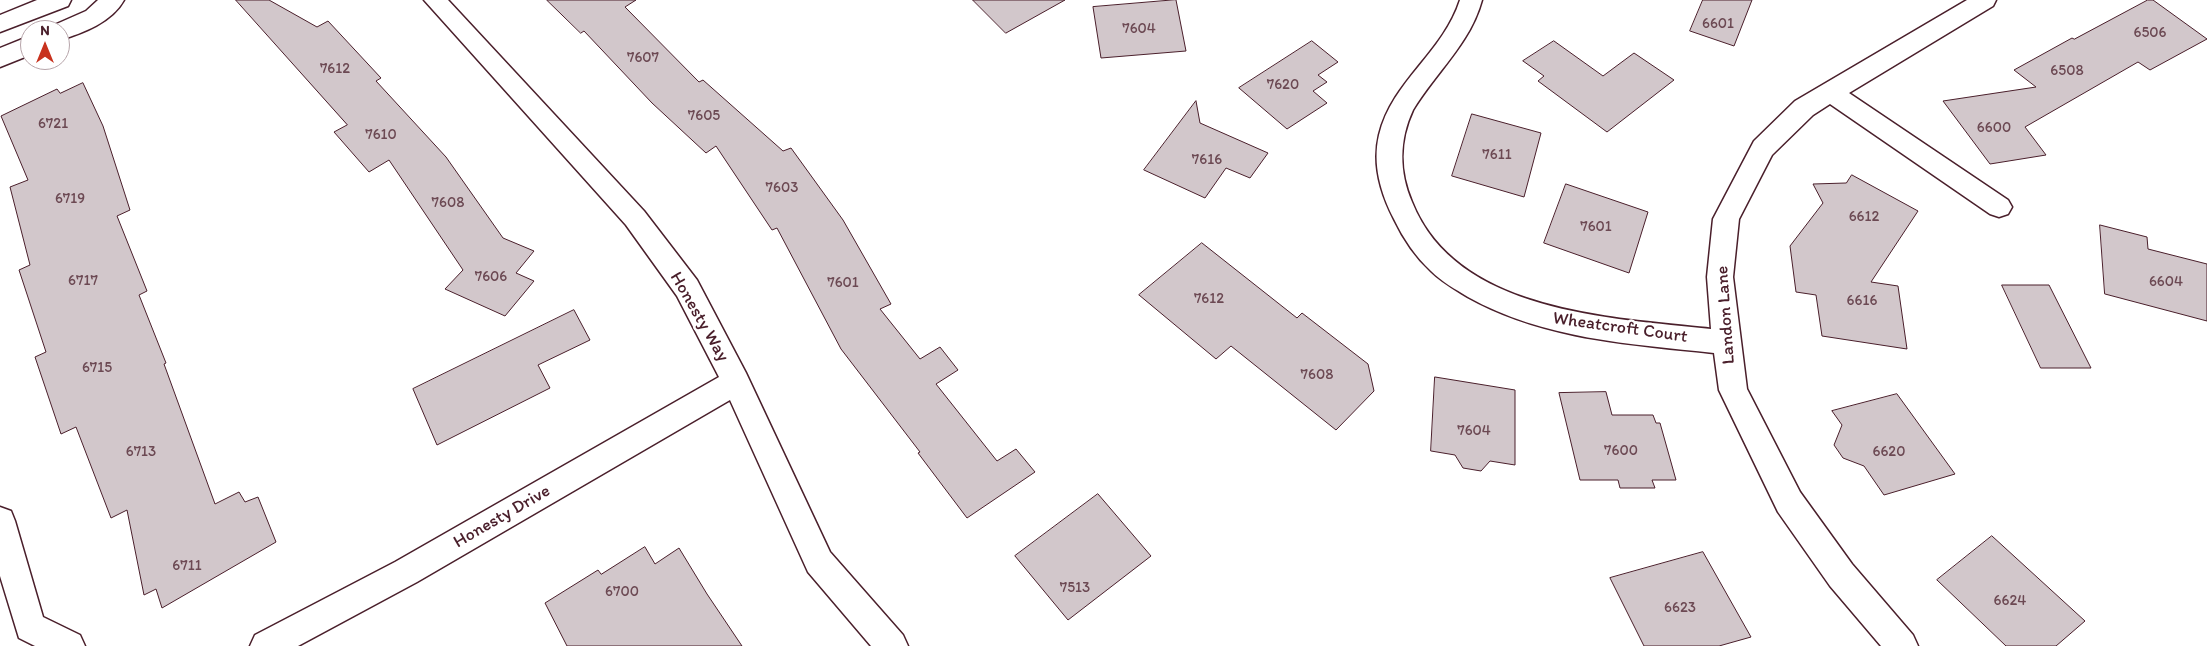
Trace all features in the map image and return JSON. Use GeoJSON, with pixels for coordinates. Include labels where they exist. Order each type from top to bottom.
{"type":"FeatureCollection","features":[{"type":"Feature","properties":{"kind":"street"},"geometry":{"type":"LineString","coordinates":[[0,24],[60,0]]}},
{"type":"Feature","properties":{"kind":"street"},"geometry":{"type":"LineString","coordinates":[[70,27],[94,16],[114,0]]}},
{"type":"Feature","properties":{"kind":"street","name":"Honesty Way"},"geometry":{"type":"LineString","coordinates":[[435,0],[635,218],[687,288],[736,382],[819,562],[892,646]]}},
{"type":"Feature","properties":{"kind":"street","name":"Wheatcroft Court"},"geometry":{"type":"LineString","coordinates":[[1471,0],[1459,31],[1399,111],[1391,135],[1390,160],[1395,194],[1407,221],[1422,242],[1445,268],[1478,290],[1516,308],[1576,325],[1726,342]]}},
{"type":"Feature","properties":{"kind":"street","name":"Landon Lane"},"geometry":{"type":"LineString","coordinates":[[1902,646],[1841,575],[1789,502],[1733,390],[1720,277],[1726,220],[1762,148],[1804,108],[1985,0]]}},
{"type":"Feature","properties":{"kind":"street"},"geometry":{"type":"LineString","coordinates":[[0,58],[20,49]]}},
{"type":"Feature","properties":{"kind":"street"},"geometry":{"type":"LineString","coordinates":[[1831,93],[2000,207]]}},
{"type":"Feature","properties":{"kind":"street","name":"Honesty Drive"},"geometry":{"type":"LineString","coordinates":[[266,646],[406,572],[736,382]]}},
{"type":"Feature","properties":{"kind":"street"},"geometry":{"type":"LineString","coordinates":[[0,521],[30,627],[69,646]]}},
{"type":"Feature","properties":{"kind":"building"},"geometry":{"type":"Polygon","coordinates":[[[236,0],[269,0],[317,27],[328,21],[381,78],[376,81],[446,157],[503,238],[534,251],[516,273],[534,281],[505,316],[445,289],[463,270],[389,160],[369,172],[334,132],[347,125],[236,0]]]}},
{"type":"Feature","properties":{"kind":"building"},"geometry":{"type":"Polygon","coordinates":[[[547,0],[636,0],[625,7],[699,82],[703,80],[783,151],[791,148],[843,220],[891,304],[880,309],[920,359],[940,347],[958,370],[936,384],[997,461],[1016,449],[1035,472],[967,518],[918,453],[920,452],[841,349],[777,228],[772,230],[716,146],[706,153],[652,103],[584,31],[581,33],[547,0]]]}},
{"type":"Feature","properties":{"kind":"building"},"geometry":{"type":"Polygon","coordinates":[[[973,0],[1065,0],[1006,33],[973,0]]]}},
{"type":"Feature","properties":{"kind":"building"},"geometry":{"type":"Polygon","coordinates":[[[1176,0],[1186,51],[1101,58],[1093,7],[1176,0]]]}},
{"type":"Feature","properties":{"kind":"building"},"geometry":{"type":"Polygon","coordinates":[[[1703,0],[1752,0],[1734,46],[1690,31],[1703,0]]]}},
{"type":"Feature","properties":{"kind":"building"},"geometry":{"type":"Polygon","coordinates":[[[2148,0],[2153,0],[2207,39],[2150,70],[2138,62],[2025,127],[2046,155],[1990,164],[1943,101],[2036,87],[2014,70],[2072,38],[2074,39],[2148,0]]]}},
{"type":"Feature","properties":{"kind":"building"},"geometry":{"type":"Polygon","coordinates":[[[1312,41],[1338,62],[1318,75],[1327,82],[1313,91],[1327,103],[1287,129],[1239,88],[1312,41]]]}},
{"type":"Feature","properties":{"kind":"building"},"geometry":{"type":"Polygon","coordinates":[[[1554,41],[1603,76],[1634,53],[1674,80],[1607,132],[1538,81],[1544,76],[1523,61],[1554,41]]]}},
{"type":"Feature","properties":{"kind":"building"},"geometry":{"type":"Polygon","coordinates":[[[83,83],[103,126],[130,210],[117,216],[147,291],[139,295],[166,363],[164,364],[215,504],[239,492],[245,502],[258,497],[276,542],[162,608],[156,589],[144,595],[127,510],[111,518],[76,427],[61,434],[35,357],[46,352],[19,270],[30,265],[10,187],[28,180],[1,116],[57,89],[60,93],[83,83]]]}},
{"type":"Feature","properties":{"kind":"building"},"geometry":{"type":"Polygon","coordinates":[[[1196,101],[1200,123],[1268,153],[1250,178],[1226,168],[1205,198],[1144,170],[1196,101]]]}},
{"type":"Feature","properties":{"kind":"building"},"geometry":{"type":"Polygon","coordinates":[[[1472,114],[1541,133],[1524,197],[1452,176],[1472,114]]]}},
{"type":"Feature","properties":{"kind":"building"},"geometry":{"type":"Polygon","coordinates":[[[1852,175],[1918,211],[1871,282],[1898,286],[1907,349],[1822,336],[1816,295],[1796,292],[1790,246],[1823,203],[1813,184],[1846,183],[1852,175]]]}},
{"type":"Feature","properties":{"kind":"building"},"geometry":{"type":"Polygon","coordinates":[[[1566,184],[1648,212],[1629,273],[1544,243],[1566,184]]]}},
{"type":"Feature","properties":{"kind":"building"},"geometry":{"type":"Polygon","coordinates":[[[2100,225],[2147,237],[2148,249],[2207,264],[2207,321],[2105,294],[2100,225]]]}},
{"type":"Feature","properties":{"kind":"building"},"geometry":{"type":"Polygon","coordinates":[[[1202,243],[1297,318],[1302,313],[1368,364],[1374,391],[1336,430],[1231,346],[1216,359],[1139,295],[1202,243]]]}},
{"type":"Feature","properties":{"kind":"building"},"geometry":{"type":"Polygon","coordinates":[[[2002,285],[2049,285],[2091,368],[2041,368],[2002,285]]]}},
{"type":"Feature","properties":{"kind":"building"},"geometry":{"type":"Polygon","coordinates":[[[574,310],[590,340],[538,365],[550,388],[437,445],[413,389],[574,310]]]}},
{"type":"Feature","properties":{"kind":"building"},"geometry":{"type":"Polygon","coordinates":[[[1435,377],[1515,390],[1515,465],[1490,461],[1481,471],[1463,468],[1455,455],[1431,451],[1435,377]]]}},
{"type":"Feature","properties":{"kind":"building"},"geometry":{"type":"Polygon","coordinates":[[[1606,392],[1612,415],[1653,415],[1656,423],[1660,423],[1676,480],[1652,480],[1655,488],[1620,488],[1618,480],[1580,480],[1559,393],[1606,392]]]}},
{"type":"Feature","properties":{"kind":"building"},"geometry":{"type":"Polygon","coordinates":[[[1897,394],[1955,474],[1884,495],[1864,466],[1843,458],[1834,445],[1842,425],[1832,411],[1897,394]]]}},
{"type":"Feature","properties":{"kind":"building"},"geometry":{"type":"Polygon","coordinates":[[[1098,494],[1151,556],[1068,620],[1015,556],[1098,494]]]}},
{"type":"Feature","properties":{"kind":"building"},"geometry":{"type":"Polygon","coordinates":[[[1992,536],[2085,621],[2056,646],[2006,646],[1937,580],[1992,536]]]}},
{"type":"Feature","properties":{"kind":"building"},"geometry":{"type":"Polygon","coordinates":[[[645,547],[655,564],[679,548],[742,646],[567,646],[545,603],[598,570],[601,574],[645,547]]]}},
{"type":"Feature","properties":{"kind":"building"},"geometry":{"type":"Polygon","coordinates":[[[1703,552],[1751,637],[1719,646],[1644,646],[1610,578],[1703,552]]]}}]}
